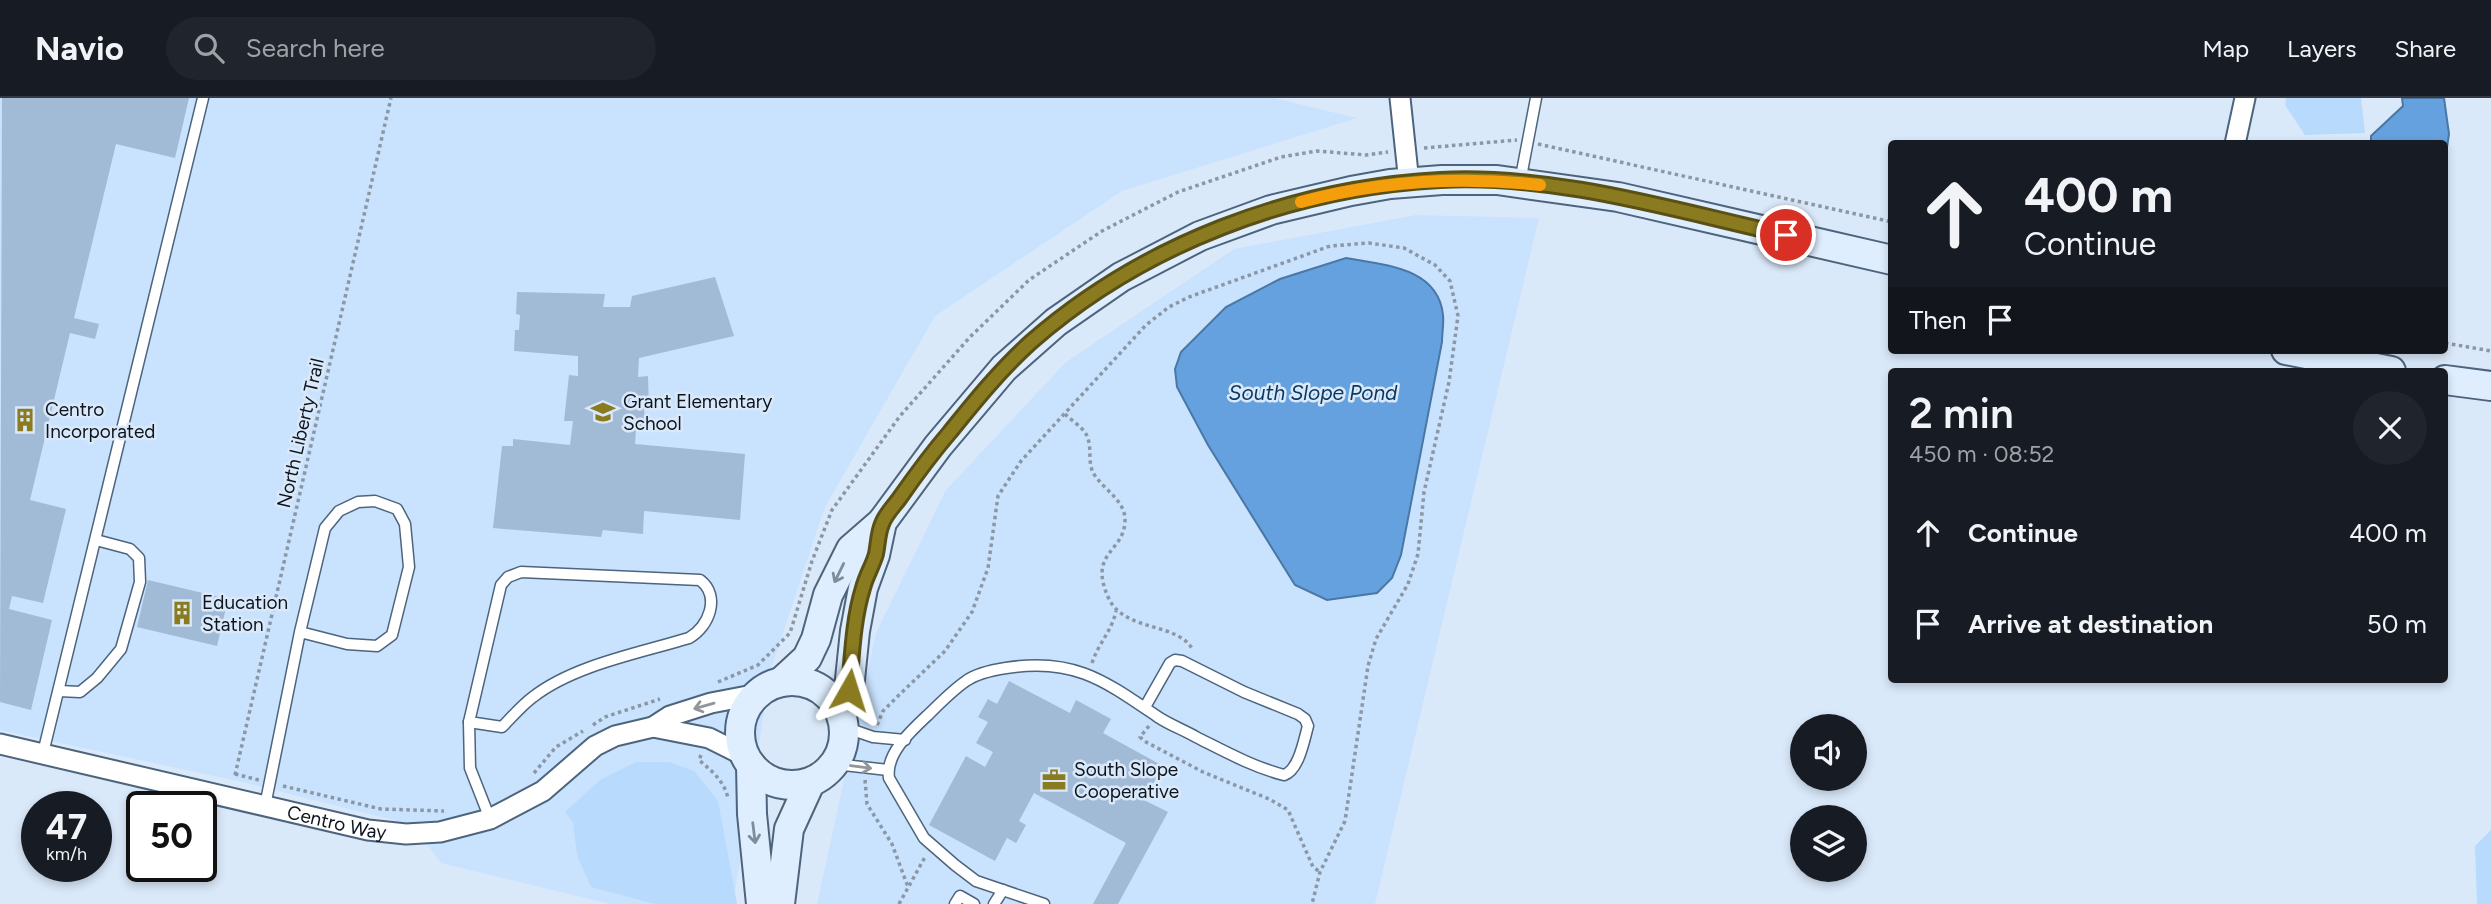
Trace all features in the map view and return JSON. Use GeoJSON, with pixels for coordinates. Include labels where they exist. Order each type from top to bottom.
{"type":"FeatureCollection","features":[{"type":"Feature","properties":{"kind":"main road"},"geometry":{"type":"LineString","coordinates":[[761,904],[748,761],[740,732],[748,705],[807,658],[816,639],[828,595],[851,549],[882,522],[938,446],[1004,368],[1056,322],[1098,292],[1154,259],[1233,223],[1313,199],[1442,180],[1520,183],[1618,197],[1888,259]]}},
{"type":"Feature","properties":{"kind":"main road"},"geometry":{"type":"LineString","coordinates":[[2306,354],[2376,368]]}},
{"type":"Feature","properties":{"kind":"main road"},"geometry":{"type":"LineString","coordinates":[[2448,380],[2491,387]]}},
{"type":"Feature","properties":{"kind":"main road"},"geometry":{"type":"LineString","coordinates":[[748,761],[763,777],[778,784],[794,786],[810,783],[824,775],[835,764],[842,750],[843,721],[863,588],[875,555],[882,522]]}},
{"type":"Feature","properties":{"kind":"main road"},"geometry":{"type":"LineString","coordinates":[[769,688],[796,681],[811,684],[835,702],[843,721]]}},
{"type":"Feature","properties":{"kind":"main road"},"geometry":{"type":"LineString","coordinates":[[780,904],[789,829],[810,783]]}},
{"type":"Feature","properties":{"kind":"street"},"geometry":{"type":"LineString","coordinates":[[1401,98],[1409,183]]}},
{"type":"Feature","properties":{"kind":"street"},"geometry":{"type":"LineString","coordinates":[[2236,140],[2245,98]]}},
{"type":"Feature","properties":{"kind":"street","name":"Centro Way"},"geometry":{"type":"LineString","coordinates":[[0,744],[368,830],[407,834],[440,832],[491,819],[543,791],[595,746],[628,732],[653,727],[670,716],[769,688]]}},
{"type":"Feature","properties":{"kind":"street","name":"Centro Way"},"geometry":{"type":"LineString","coordinates":[[653,727],[709,738],[748,761]]}},
{"type":"Feature","properties":{"kind":"lane"},"geometry":{"type":"LineString","coordinates":[[43,753],[202,98]]}},
{"type":"Feature","properties":{"kind":"lane"},"geometry":{"type":"LineString","coordinates":[[1520,183],[1536,98]]}},
{"type":"Feature","properties":{"kind":"lane"},"geometry":{"type":"LineString","coordinates":[[265,806],[300,632],[325,528],[339,511],[358,502],[375,501],[397,509],[405,524],[409,568],[392,635],[377,646],[347,644],[300,632]]}},
{"type":"Feature","properties":{"kind":"lane"},"geometry":{"type":"LineString","coordinates":[[59,691],[80,692],[97,678],[121,649],[140,582],[139,558],[130,548],[96,540]]}},
{"type":"Feature","properties":{"kind":"lane"},"geometry":{"type":"LineString","coordinates":[[469,722],[502,727],[534,696],[570,676],[689,638],[700,632],[708,618],[712,596],[708,586],[700,580],[521,572],[508,576],[500,585],[497,596],[469,722],[470,768],[491,819]]}},
{"type":"Feature","properties":{"kind":"lane"},"geometry":{"type":"LineString","coordinates":[[1044,904],[976,881],[924,838],[896,795],[887,770],[895,751],[943,700],[967,679],[991,671],[1026,665],[1054,666],[1088,674],[1130,696],[1145,707],[1156,715],[1234,756],[1284,775],[1290,774],[1294,767],[1308,726],[1305,719],[1298,714],[1244,692],[1192,664],[1175,660],[1170,663],[1145,707]]}},
{"type":"Feature","properties":{"kind":"lane"},"geometry":{"type":"LineString","coordinates":[[843,721],[873,737],[905,740]]}},
{"type":"Feature","properties":{"kind":"lane"},"geometry":{"type":"LineString","coordinates":[[835,764],[887,770]]}},
{"type":"Feature","properties":{"kind":"lane"},"geometry":{"type":"LineString","coordinates":[[994,904],[1003,890]]}},
{"type":"Feature","properties":{"kind":"lane"},"geometry":{"type":"LineString","coordinates":[[955,904],[960,896],[974,904]]}},
{"type":"Feature","properties":{"kind":"path","name":"North Liberty Trail"},"geometry":{"type":"LineString","coordinates":[[235,774],[391,98]]}},
{"type":"Feature","properties":{"kind":"path"},"geometry":{"type":"LineString","coordinates":[[1406,149],[1516,140],[1888,221]]}},
{"type":"Feature","properties":{"kind":"path"},"geometry":{"type":"LineString","coordinates":[[873,737],[883,711],[945,651],[972,612],[988,568],[998,496],[1021,461],[1146,326],[1169,307],[1189,297],[1330,246],[1369,243],[1404,248],[1435,265],[1450,281],[1458,316],[1448,383],[1424,492],[1418,554],[1408,584],[1376,639],[1367,666],[1345,821],[1320,872],[1312,904]]}},
{"type":"Feature","properties":{"kind":"path"},"geometry":{"type":"LineString","coordinates":[[2448,344],[2491,351]]}},
{"type":"Feature","properties":{"kind":"path"},"geometry":{"type":"LineString","coordinates":[[1065,414],[1083,430],[1088,439],[1090,465],[1094,475],[1124,512],[1123,528],[1107,553],[1102,569],[1105,589],[1116,611],[1114,623],[1095,653],[1088,674]]}},
{"type":"Feature","properties":{"kind":"path"},"geometry":{"type":"LineString","coordinates":[[1116,611],[1185,640],[1193,652],[1192,664]]}},
{"type":"Feature","properties":{"kind":"path"},"geometry":{"type":"LineString","coordinates":[[1156,715],[1140,737],[1144,741],[1203,772],[1269,799],[1288,810],[1312,867],[1320,872]]}},
{"type":"Feature","properties":{"kind":"path"},"geometry":{"type":"LineString","coordinates":[[865,767],[867,804],[892,845],[908,887]]}},
{"type":"Feature","properties":{"kind":"path"},"geometry":{"type":"LineString","coordinates":[[899,904],[923,859]]}},
{"type":"Feature","properties":{"kind":"shaded area","name":"Grant Elementary School"},"geometry":{"type":"Polygon","coordinates":[[[0,98],[1273,98],[1357,118],[1122,191],[935,316],[825,507],[771,669],[733,904],[610,904],[441,863],[413,825],[242,782],[0,730],[0,98]]]}},
{"type":"Feature","properties":{"kind":"shaded area"},"geometry":{"type":"Polygon","coordinates":[[[2286,98],[2361,98],[2365,133],[2305,135],[2285,105],[2286,98]]]}},
{"type":"Feature","properties":{"kind":"shaded area","name":"South Slope Cooperative"},"geometry":{"type":"Polygon","coordinates":[[[1416,215],[1539,218],[1375,904],[817,904],[876,633],[946,490],[1066,362],[1234,249],[1416,215]]]}},
{"type":"Feature","properties":{"kind":"shaded area"},"geometry":{"type":"Polygon","coordinates":[[[636,762],[669,762],[694,771],[718,801],[737,904],[655,904],[591,887],[577,855],[573,822],[565,812],[600,780],[636,762]]]}},
{"type":"Feature","properties":{"kind":"shaded area"},"geometry":{"type":"Polygon","coordinates":[[[2491,830],[2491,904],[2477,904],[2475,846],[2491,830]]]}},
{"type":"Feature","properties":{"kind":"water"},"geometry":{"type":"Polygon","coordinates":[[[2402,98],[2444,98],[2448,141],[2371,140],[2371,136],[2403,106],[2402,98]]]}},
{"type":"Feature","properties":{"kind":"water","name":"South Slope Pond"},"geometry":{"type":"Polygon","coordinates":[[[1346,258],[1392,266],[1420,278],[1431,287],[1439,299],[1443,325],[1401,555],[1392,578],[1377,593],[1327,600],[1295,585],[1208,445],[1177,387],[1175,369],[1181,352],[1226,307],[1280,279],[1346,258]]]}},
{"type":"Feature","properties":{"kind":"building","name":"Centro Incorporated"},"geometry":{"type":"Polygon","coordinates":[[[2,98],[189,98],[175,158],[116,144],[74,318],[99,324],[95,339],[70,333],[30,500],[66,509],[43,603],[12,596],[9,609],[52,620],[31,710],[0,702],[2,98]]]}},
{"type":"Feature","properties":{"kind":"building"},"geometry":{"type":"Polygon","coordinates":[[[715,277],[734,336],[639,358],[638,377],[648,376],[649,407],[644,409],[646,428],[636,429],[635,444],[745,454],[740,520],[644,511],[643,534],[603,530],[601,537],[493,528],[502,446],[513,446],[513,439],[570,445],[573,421],[564,421],[569,375],[578,376],[578,356],[514,351],[515,330],[519,330],[520,315],[516,314],[517,292],[605,294],[603,307],[630,307],[632,296],[715,277]]]}},
{"type":"Feature","properties":{"kind":"building","name":"Education Station"},"geometry":{"type":"Polygon","coordinates":[[[148,580],[228,599],[217,646],[137,627],[148,580]]]}},
{"type":"Feature","properties":{"kind":"building","name":"South Slope Cooperative"},"geometry":{"type":"Polygon","coordinates":[[[1009,681],[1070,713],[1076,700],[1111,719],[1103,733],[1163,766],[1144,800],[1168,812],[1118,904],[1093,904],[1126,843],[1034,793],[1019,821],[1026,825],[1016,843],[1007,838],[995,861],[929,825],[966,756],[985,767],[993,752],[976,743],[988,722],[978,717],[988,699],[997,704],[1009,681]]]}},
{"type":"Feature","properties":{"kind":"slow traffic"},"geometry":{"type":"LineString","coordinates":[[1301,202],[1390,184],[1442,180],[1497,180],[1540,185]]}},
{"type":"Feature","properties":{"kind":"place","name":"Grant Elementary School"},"geometry":{"type":"Point","coordinates":[603,412]}},
{"type":"Feature","properties":{"kind":"place","name":"Centro Incorporated"},"geometry":{"type":"Point","coordinates":[25,420]}},
{"type":"Feature","properties":{"kind":"place","name":"Education Station"},"geometry":{"type":"Point","coordinates":[182,613]}},
{"type":"Feature","properties":{"kind":"place","name":"South Slope Cooperative"},"geometry":{"type":"Point","coordinates":[1054,780]}},
{"type":"Feature","properties":{"kind":"route"},"geometry":{"type":"LineString","coordinates":[[849,690],[863,588],[875,555],[882,522],[938,446],[1004,368],[1056,322],[1121,277],[1200,236],[1271,210],[1313,199],[1390,184],[1442,180],[1497,180],[1558,187],[1618,197],[1786,235]]}}]}
